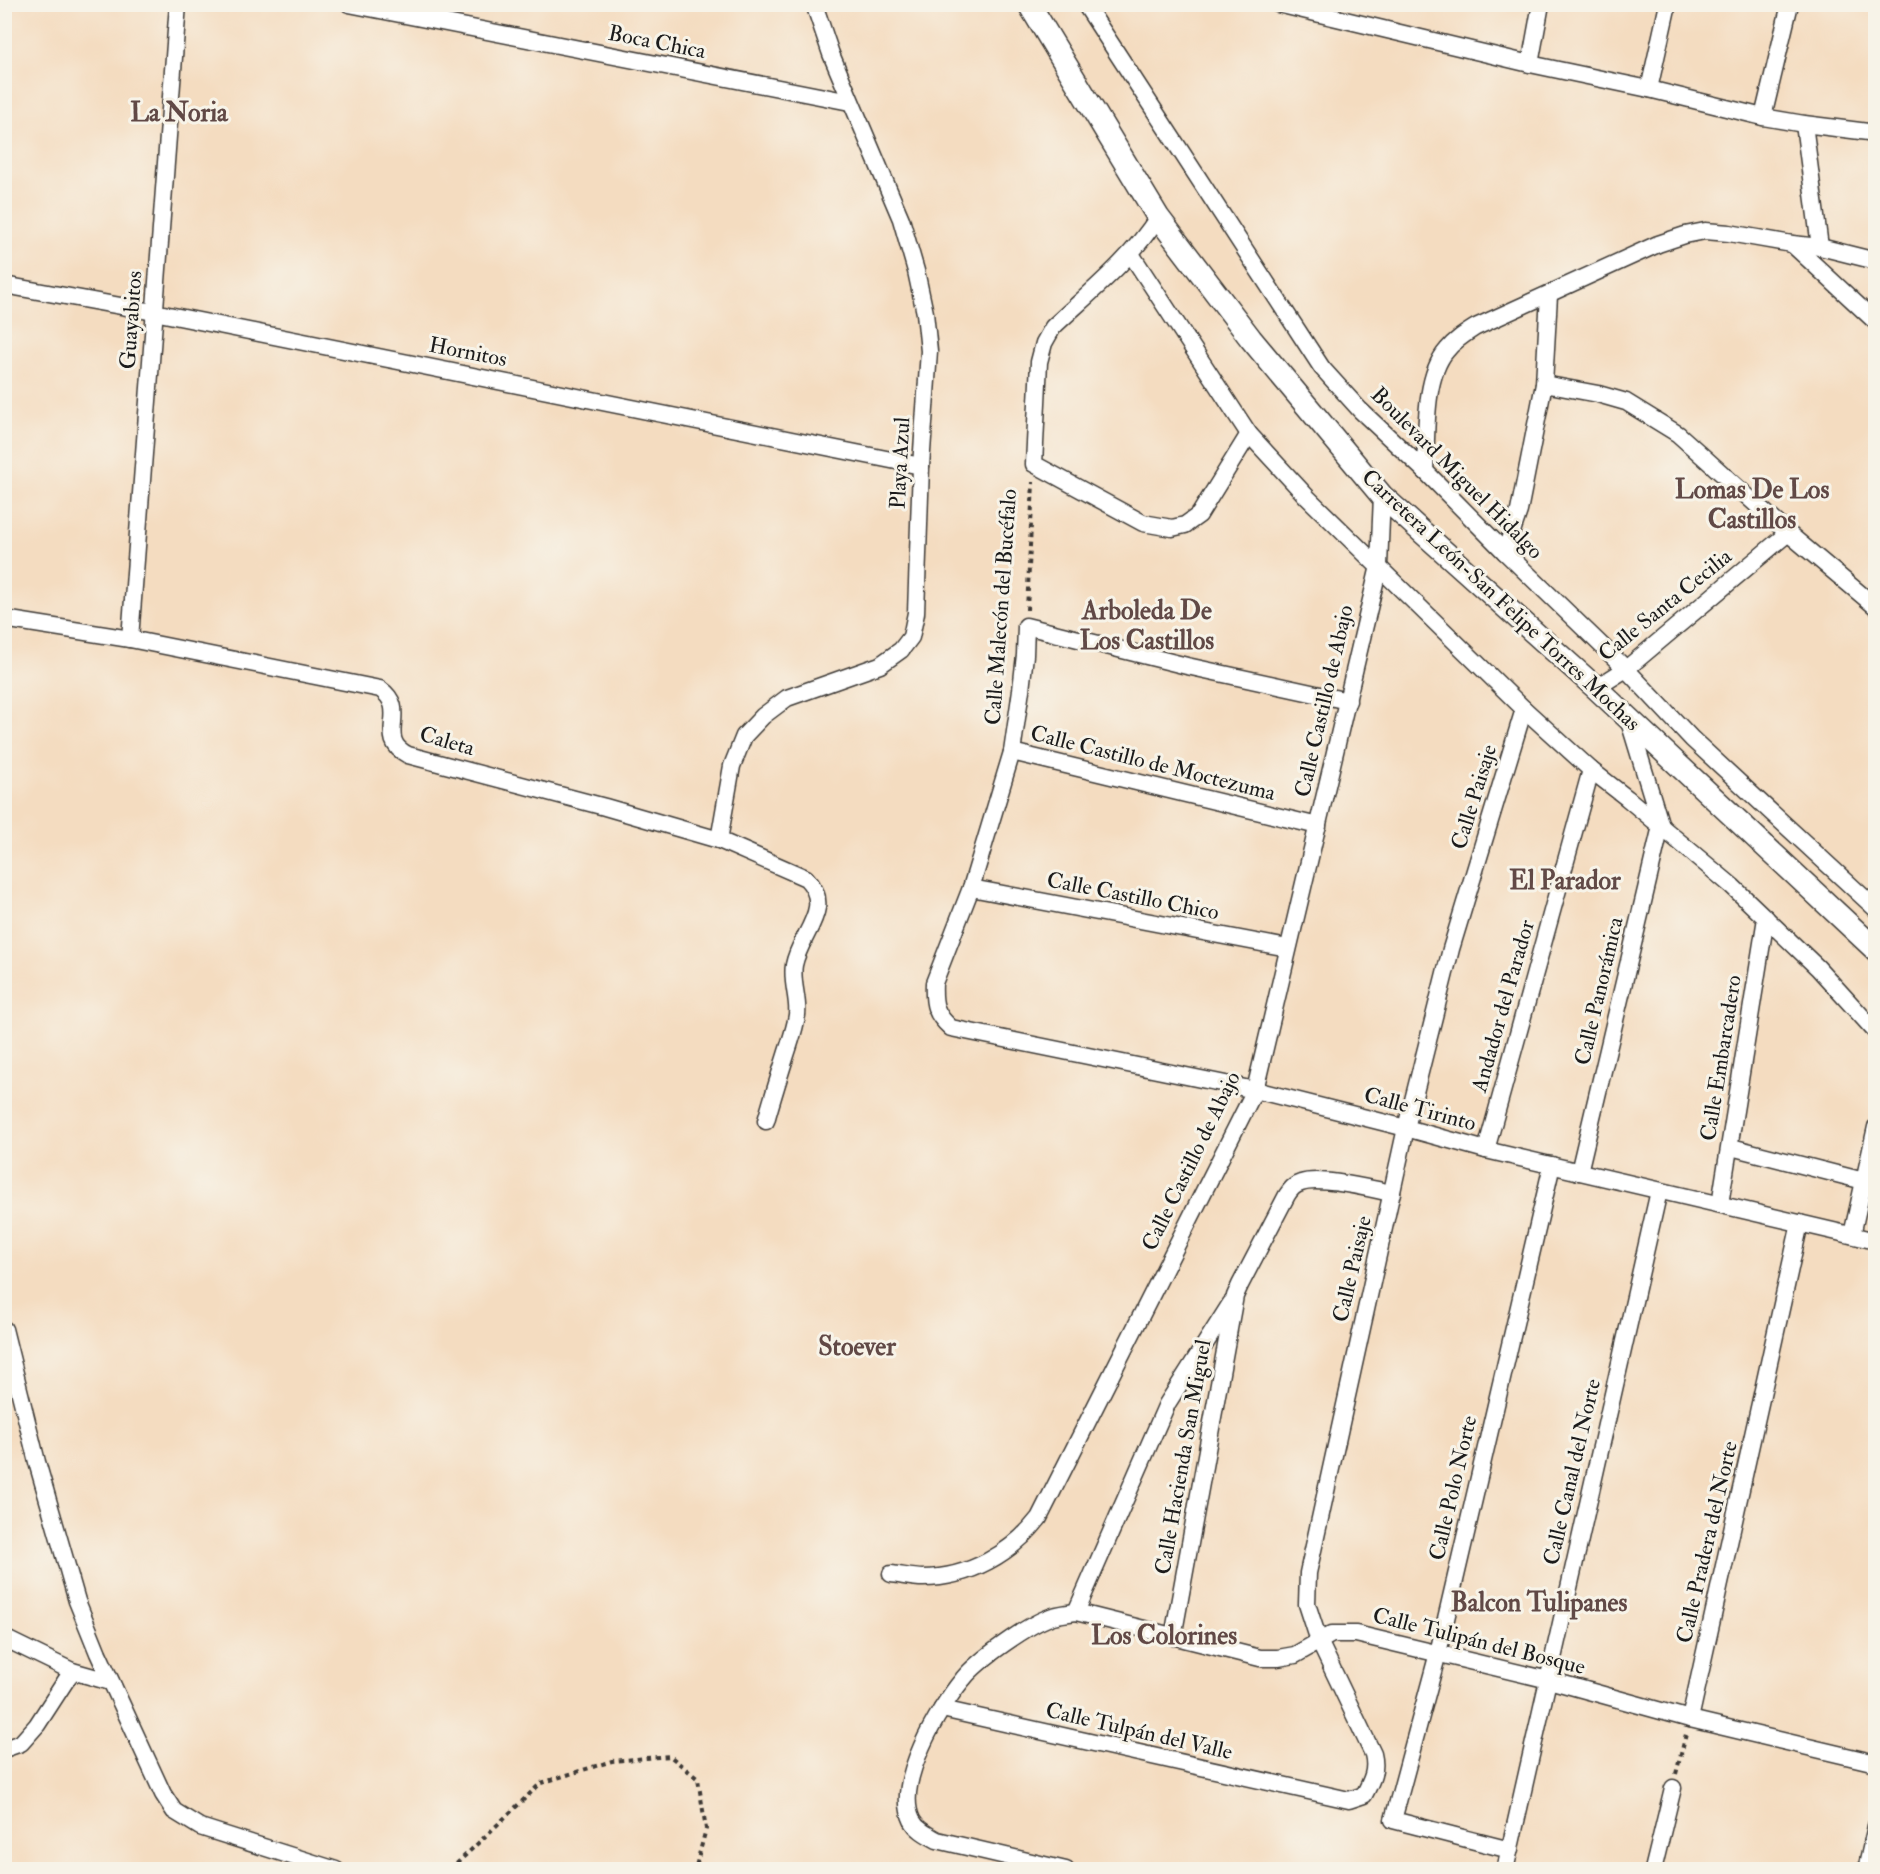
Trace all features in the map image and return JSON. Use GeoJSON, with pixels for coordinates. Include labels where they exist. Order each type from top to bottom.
{"type":"FeatureCollection","features":[{"type":"Feature","properties":{"kind":"main road","name":"Carretera León-San Felipe Torres Mochas"},"geometry":{"type":"LineString","coordinates":[[1029,4],[1158,217],[1251,339],[1382,496],[1628,717],[1875,950]]}},
{"type":"Feature","properties":{"kind":"street","name":"Guayabitos"},"geometry":{"type":"LineString","coordinates":[[130,639],[178,4]]}},
{"type":"Feature","properties":{"kind":"street","name":"Boca Chica"},"geometry":{"type":"LineString","coordinates":[[349,4],[850,102]]}},
{"type":"Feature","properties":{"kind":"street","name":"Playa Azul"},"geometry":{"type":"LineString","coordinates":[[719,840],[732,766],[744,736],[763,716],[787,698],[880,665],[901,650],[911,637],[916,613],[921,466],[929,351],[925,313],[901,219],[850,102],[814,4]]}},
{"type":"Feature","properties":{"kind":"street","name":"Boulevard Miguel Hidalgo"},"geometry":{"type":"LineString","coordinates":[[1085,4],[1322,368],[1360,410],[1626,669],[1692,739],[1875,909]]}},
{"type":"Feature","properties":{"kind":"street"},"geometry":{"type":"LineString","coordinates":[[1278,4],[1763,117],[1875,133]]}},
{"type":"Feature","properties":{"kind":"street"},"geometry":{"type":"LineString","coordinates":[[1530,64],[1541,4]]}},
{"type":"Feature","properties":{"kind":"street"},"geometry":{"type":"LineString","coordinates":[[1649,89],[1668,4]]}},
{"type":"Feature","properties":{"kind":"street"},"geometry":{"type":"LineString","coordinates":[[1763,117],[1790,4]]}},
{"type":"Feature","properties":{"kind":"street"},"geometry":{"type":"LineString","coordinates":[[1804,124],[1820,247]]}},
{"type":"Feature","properties":{"kind":"street","name":"Calle Malecón del Bucéfalo"},"geometry":{"type":"LineString","coordinates":[[1034,464],[1039,362],[1044,343],[1053,327],[1131,254],[1158,217]]}},
{"type":"Feature","properties":{"kind":"street"},"geometry":{"type":"LineString","coordinates":[[1425,471],[1429,406],[1437,365],[1445,351],[1458,338],[1476,327],[1658,244],[1705,231],[1820,247],[1875,261]]}},
{"type":"Feature","properties":{"kind":"street"},"geometry":{"type":"LineString","coordinates":[[1792,244],[1875,322]]}},
{"type":"Feature","properties":{"kind":"street"},"geometry":{"type":"LineString","coordinates":[[1131,254],[1248,434],[1308,498],[1524,709],[1591,770],[1732,886],[1766,918],[1818,968],[1875,1032]]}},
{"type":"Feature","properties":{"kind":"street","name":"Hornitos"},"geometry":{"type":"LineString","coordinates":[[4,285],[154,312],[921,466]]}},
{"type":"Feature","properties":{"kind":"street"},"geometry":{"type":"LineString","coordinates":[[1505,552],[1518,511],[1544,384],[1549,295]]}},
{"type":"Feature","properties":{"kind":"street"},"geometry":{"type":"LineString","coordinates":[[1544,384],[1598,394],[1626,402],[1678,434],[1788,533],[1875,607]]}},
{"type":"Feature","properties":{"kind":"street"},"geometry":{"type":"LineString","coordinates":[[1034,464],[1143,523],[1172,528],[1185,525],[1198,515],[1248,434]]}},
{"type":"Feature","properties":{"kind":"street","name":"Calle Castillo de Abajo"},"geometry":{"type":"LineString","coordinates":[[891,1574],[921,1578],[948,1576],[971,1569],[1012,1546],[1027,1534],[1040,1518],[1255,1090],[1379,566],[1382,496]]}},
{"type":"Feature","properties":{"kind":"street","name":"Calle Santa Cecilia"},"geometry":{"type":"LineString","coordinates":[[1596,688],[1626,669],[1788,533]]}},
{"type":"Feature","properties":{"kind":"street","name":"Caleta"},"geometry":{"type":"LineString","coordinates":[[4,619],[130,639],[380,689],[389,696],[393,706],[393,740],[398,750],[408,755],[719,840],[806,878],[815,887],[819,899],[816,913],[796,955],[793,982],[797,1012],[765,1121]]}},
{"type":"Feature","properties":{"kind":"street","name":"Calle Malecón del Bucéfalo"},"geometry":{"type":"LineString","coordinates":[[951,1028],[940,1018],[936,1008],[933,995],[934,983],[970,888],[1012,752],[1023,678],[1026,626]]}},
{"type":"Feature","properties":{"kind":"street"},"geometry":{"type":"LineString","coordinates":[[1026,626],[1187,666],[1347,701]]}},
{"type":"Feature","properties":{"kind":"street","name":"Calle Paisaje"},"geometry":{"type":"LineString","coordinates":[[1326,1796],[1349,1800],[1364,1795],[1373,1779],[1375,1762],[1364,1734],[1322,1648],[1307,1604],[1308,1573],[1406,1128],[1451,949],[1524,709]]}},
{"type":"Feature","properties":{"kind":"street"},"geometry":{"type":"LineString","coordinates":[[1628,717],[1661,826]]}},
{"type":"Feature","properties":{"kind":"street","name":"Calle Castillo de Moctezuma"},"geometry":{"type":"LineString","coordinates":[[1012,752],[1318,826]]}},
{"type":"Feature","properties":{"kind":"street","name":"Andador del Parador"},"geometry":{"type":"LineString","coordinates":[[1486,1150],[1591,770]]}},
{"type":"Feature","properties":{"kind":"street","name":"Calle Panorámica"},"geometry":{"type":"LineString","coordinates":[[1579,1172],[1661,826]]}},
{"type":"Feature","properties":{"kind":"street","name":"Calle Castillo Chico"},"geometry":{"type":"LineString","coordinates":[[970,888],[1288,948]]}},
{"type":"Feature","properties":{"kind":"street","name":"Calle Embarcadero"},"geometry":{"type":"LineString","coordinates":[[1720,1204],[1731,1147],[1766,918]]}},
{"type":"Feature","properties":{"kind":"street","name":"Calle Tirinto"},"geometry":{"type":"LineString","coordinates":[[951,1028],[1255,1090],[1486,1150],[1875,1241]]}},
{"type":"Feature","properties":{"kind":"street"},"geometry":{"type":"LineString","coordinates":[[1852,1235],[1875,1127]]}},
{"type":"Feature","properties":{"kind":"street"},"geometry":{"type":"LineString","coordinates":[[1731,1147],[1864,1181]]}},
{"type":"Feature","properties":{"kind":"street","name":"Calle Polo Norte"},"geometry":{"type":"LineString","coordinates":[[1510,1850],[1394,1820],[1438,1653],[1552,1165]]}},
{"type":"Feature","properties":{"kind":"street"},"geometry":{"type":"LineString","coordinates":[[1066,1869],[937,1840],[919,1829],[912,1820],[907,1798],[913,1770],[927,1735],[963,1678],[989,1654],[1052,1616],[1076,1612],[1167,1404],[1238,1291],[1287,1195],[1294,1186],[1303,1182],[1316,1181],[1392,1193]]}},
{"type":"Feature","properties":{"kind":"street","name":"Calle Canal del Norte"},"geometry":{"type":"LineString","coordinates":[[1505,1869],[1659,1191]]}},
{"type":"Feature","properties":{"kind":"street","name":"Calle Pradera del Norte"},"geometry":{"type":"LineString","coordinates":[[1690,1719],[1800,1222]]}},
{"type":"Feature","properties":{"kind":"street","name":"Calle Hacienda San Miguel"},"geometry":{"type":"LineString","coordinates":[[1173,1637],[1238,1291]]}},
{"type":"Feature","properties":{"kind":"street"},"geometry":{"type":"LineString","coordinates":[[4,1329],[37,1462],[76,1601],[163,1794],[174,1811],[200,1827],[336,1869]]}},
{"type":"Feature","properties":{"kind":"street","name":"Calle Tulipán del Bosque"},"geometry":{"type":"LineString","coordinates":[[1076,1612],[1260,1658],[1278,1658],[1322,1648],[1332,1634],[1356,1634],[1549,1680],[1690,1719],[1875,1763]]}},
{"type":"Feature","properties":{"kind":"street"},"geometry":{"type":"LineString","coordinates":[[4,1638],[72,1671],[111,1682]]}},
{"type":"Feature","properties":{"kind":"street"},"geometry":{"type":"LineString","coordinates":[[4,1749],[21,1743],[37,1725],[72,1671]]}},
{"type":"Feature","properties":{"kind":"street","name":"Calle Tulpán del Valle"},"geometry":{"type":"LineString","coordinates":[[942,1709],[1326,1796]]}},
{"type":"Feature","properties":{"kind":"street"},"geometry":{"type":"LineString","coordinates":[[1653,1869],[1673,1788]]}},
{"type":"Feature","properties":{"kind":"street"},"geometry":{"type":"LineString","coordinates":[[1866,1869],[1875,1826]]}},
{"type":"Feature","properties":{"kind":"path","name":"Calle Malecón del Bucéfalo"},"geometry":{"type":"LineString","coordinates":[[1026,626],[1034,464]]}},
{"type":"Feature","properties":{"kind":"path"},"geometry":{"type":"LineString","coordinates":[[1673,1788],[1690,1719]]}},
{"type":"Feature","properties":{"kind":"path"},"geometry":{"type":"LineString","coordinates":[[450,1869],[541,1783],[612,1761],[670,1756],[698,1779],[706,1829],[695,1869]]}},
{"type":"Feature","properties":{"kind":"district","name":"La Noria"},"geometry":{"type":"Point","coordinates":[179,113]}},
{"type":"Feature","properties":{"kind":"district","name":"Lomas De Los Castillos"},"geometry":{"type":"Point","coordinates":[1752,505]}},
{"type":"Feature","properties":{"kind":"district","name":"Arboleda De Los Castillos"},"geometry":{"type":"Point","coordinates":[1147,626]}},
{"type":"Feature","properties":{"kind":"district","name":"El Parador"},"geometry":{"type":"Point","coordinates":[1565,881]}},
{"type":"Feature","properties":{"kind":"district","name":"Stoever"},"geometry":{"type":"Point","coordinates":[857,1347]}},
{"type":"Feature","properties":{"kind":"district","name":"Balcon Tulipanes"},"geometry":{"type":"Point","coordinates":[1539,1603]}},
{"type":"Feature","properties":{"kind":"district","name":"Los Colorines"},"geometry":{"type":"Point","coordinates":[1164,1636]}}]}
